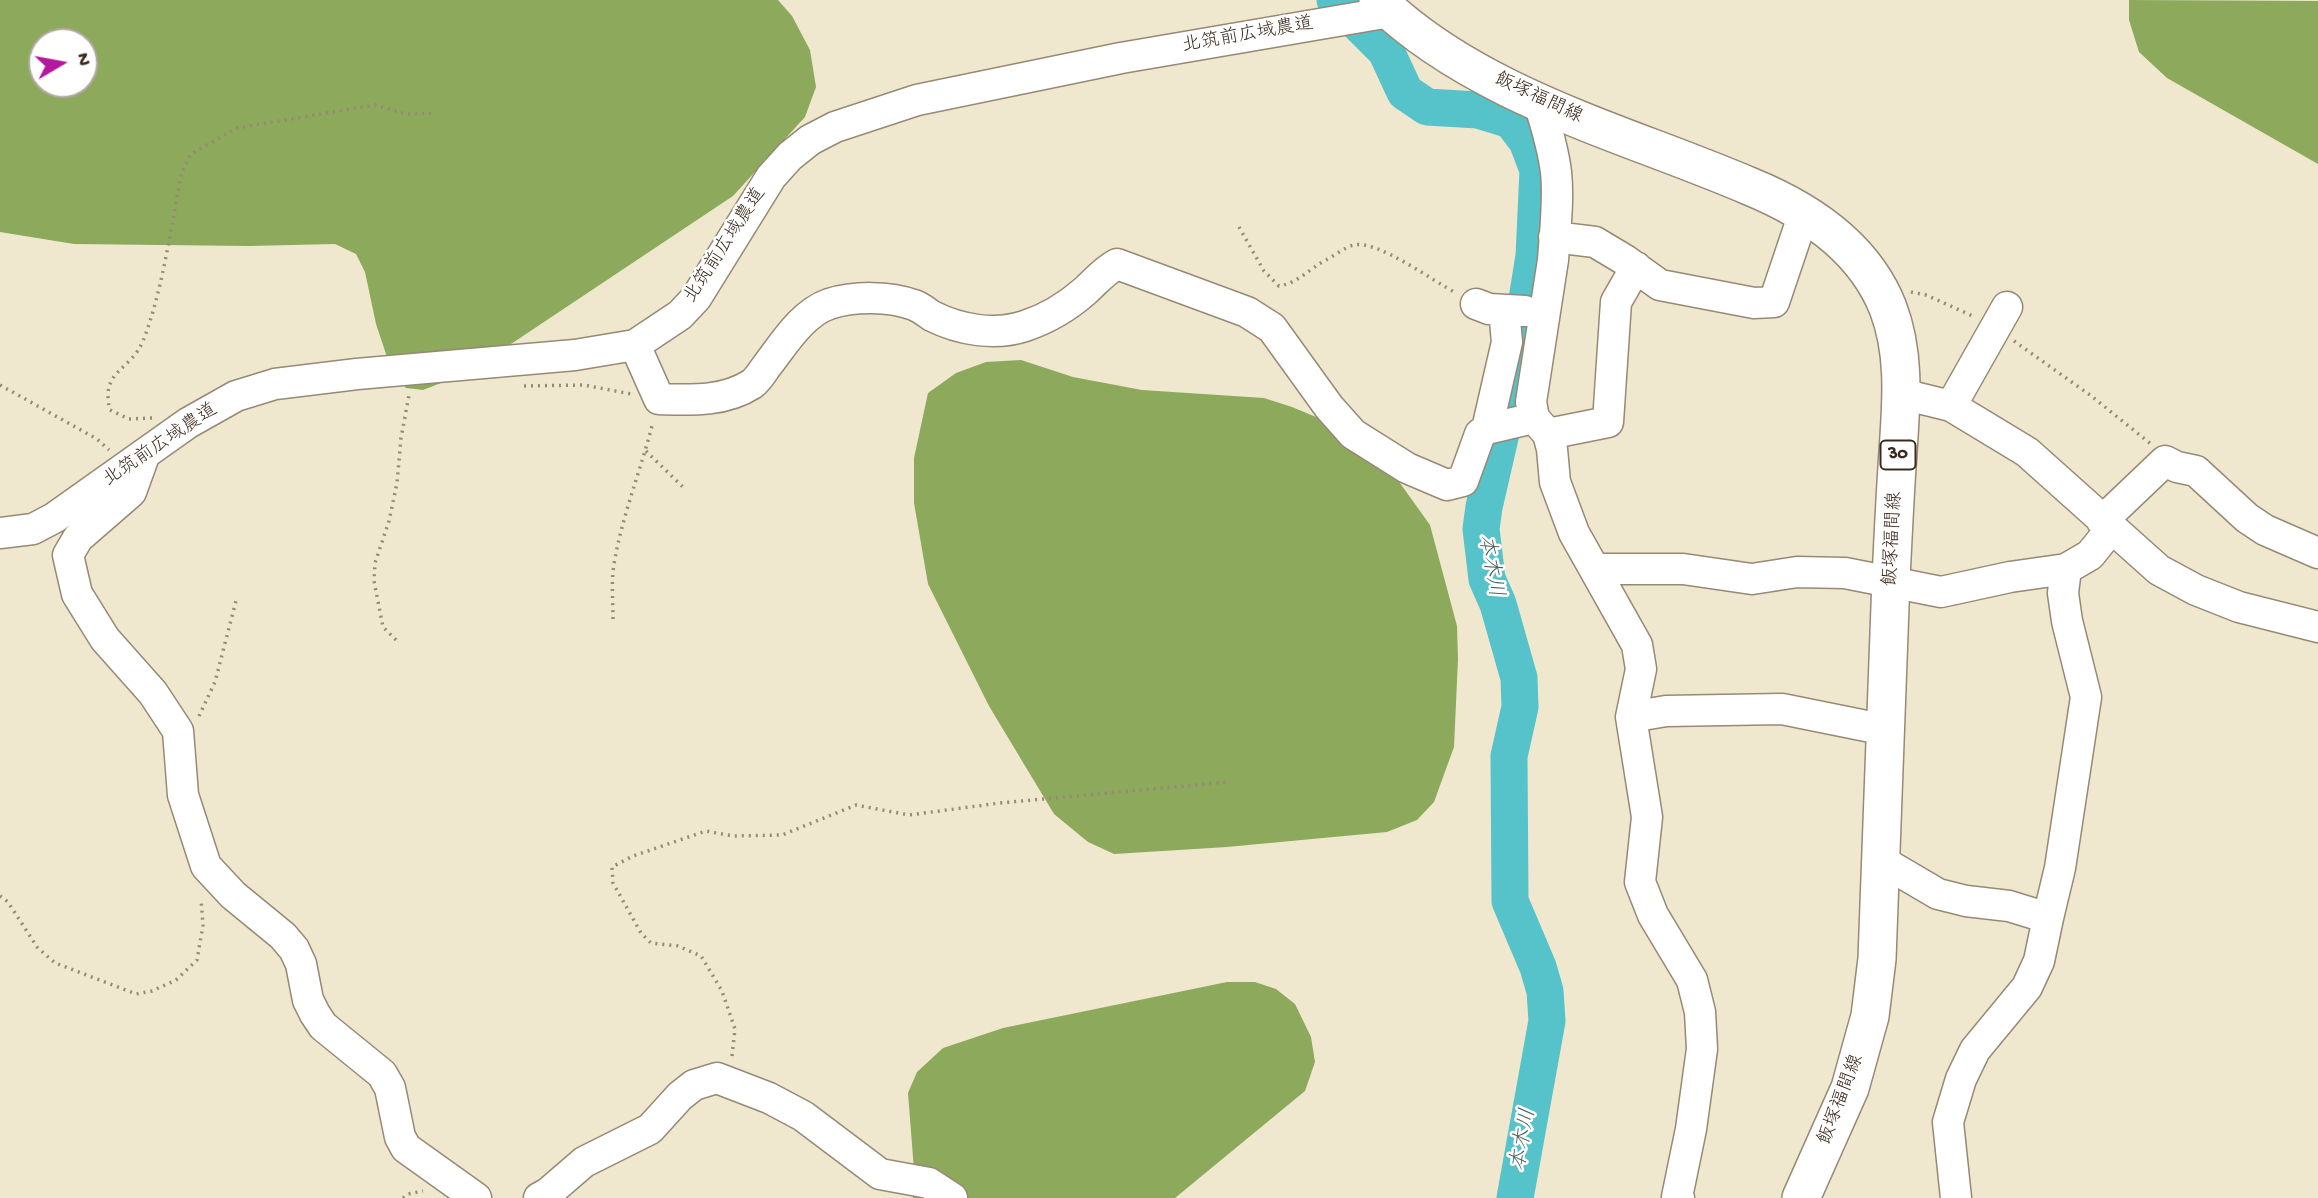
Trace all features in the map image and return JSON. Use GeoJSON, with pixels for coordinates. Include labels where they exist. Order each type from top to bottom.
{"type":"FeatureCollection","features":[{"type":"Feature","properties":{"kind":"main road","name":"飯塚福間線"},"geometry":{"type":"LineString","coordinates":[[1376,10],[1461,62],[1539,103],[1752,187],[1804,213],[1835,235],[1858,258],[1878,286],[1896,334],[1902,394],[1891,581],[1877,959],[1870,1016],[1850,1088],[1801,1198]]}},
{"type":"Feature","properties":{"kind":"street","name":"北筑前広域農道"},"geometry":{"type":"LineString","coordinates":[[0,533],[33,529],[54,518],[188,424],[236,396],[275,384],[575,355],[635,345],[680,315],[696,298],[771,177],[790,156],[835,127],[917,100],[1121,58],[1318,24],[1376,10]]}},
{"type":"Feature","properties":{"kind":"street"},"geometry":{"type":"LineString","coordinates":[[1539,103],[1556,173],[1554,237],[1546,313],[1531,402],[1552,449],[1555,482],[1574,533],[1637,645],[1641,669],[1631,717],[1647,817],[1640,882],[1653,915],[1692,980],[1700,1012],[1702,1049],[1691,1129],[1676,1198]]}},
{"type":"Feature","properties":{"kind":"street"},"geometry":{"type":"LineString","coordinates":[[1554,237],[1595,242],[1660,285],[1754,303],[1774,302],[1804,213]]}},
{"type":"Feature","properties":{"kind":"street"},"geometry":{"type":"LineString","coordinates":[[635,345],[659,399],[719,398],[754,383],[789,336],[809,316],[828,304],[878,298],[915,305],[933,316],[968,329],[990,332],[1012,329],[1046,318],[1084,292],[1096,279],[1117,264],[1247,312],[1272,328],[1329,407],[1353,434],[1407,468],[1447,485],[1463,481],[1480,434],[1487,429],[1608,422],[1616,302],[1636,267]]}},
{"type":"Feature","properties":{"kind":"street"},"geometry":{"type":"LineString","coordinates":[[1490,307],[1546,313]]}},
{"type":"Feature","properties":{"kind":"street"},"geometry":{"type":"LineString","coordinates":[[1487,429],[1507,342],[1490,307]]}},
{"type":"Feature","properties":{"kind":"street"},"geometry":{"type":"LineString","coordinates":[[1951,406],[2001,317]]}},
{"type":"Feature","properties":{"kind":"street"},"geometry":{"type":"LineString","coordinates":[[1902,394],[1951,406],[2027,453],[2159,570],[2196,590],[2239,607],[2318,626]]}},
{"type":"Feature","properties":{"kind":"street"},"geometry":{"type":"LineString","coordinates":[[137,461],[131,492],[78,538],[68,555],[77,594],[105,639],[153,693],[179,733],[183,795],[206,866],[233,895],[295,949],[301,964],[308,1000],[323,1026],[382,1074],[390,1088],[400,1137],[406,1148],[476,1198]]}},
{"type":"Feature","properties":{"kind":"street"},"geometry":{"type":"LineString","coordinates":[[1595,569],[1683,569],[1752,579],[1797,572],[1845,573],[1941,592],[2010,577],[2066,569],[2090,555],[2106,525],[2165,461],[2176,467],[2196,471],[2247,518],[2265,530],[2318,553]]}},
{"type":"Feature","properties":{"kind":"street"},"geometry":{"type":"LineString","coordinates":[[1956,1198],[1948,1122],[1961,1079],[1975,1050],[2027,987],[2039,961],[2060,868],[2086,697],[2067,621],[2063,593],[2066,569]]}},
{"type":"Feature","properties":{"kind":"street"},"geometry":{"type":"LineString","coordinates":[[1631,717],[1666,711],[1782,709],[1886,730]]}},
{"type":"Feature","properties":{"kind":"street"},"geometry":{"type":"LineString","coordinates":[[1880,860],[1938,894],[1966,901],[2009,906],[2048,918]]}},
{"type":"Feature","properties":{"kind":"street"},"geometry":{"type":"LineString","coordinates":[[539,1198],[548,1194],[584,1162],[650,1129],[680,1096],[694,1085],[717,1078],[769,1098],[803,1116],[880,1174],[929,1184],[953,1198]]}},
{"type":"Feature","properties":{"kind":"path"},"geometry":{"type":"LineString","coordinates":[[157,418],[129,419],[110,410],[106,396],[109,382],[142,344],[154,305],[182,171],[191,154],[237,128],[375,105],[406,114],[436,113]]}},
{"type":"Feature","properties":{"kind":"path"},"geometry":{"type":"LineString","coordinates":[[1239,227],[1265,271],[1279,286],[1292,284],[1315,266],[1354,245],[1370,246],[1490,307]]}},
{"type":"Feature","properties":{"kind":"path"},"geometry":{"type":"LineString","coordinates":[[1878,286],[1926,295],[2001,317],[2090,395],[2151,443],[2165,461]]}},
{"type":"Feature","properties":{"kind":"path"},"geometry":{"type":"LineString","coordinates":[[504,360],[512,376],[524,386],[584,385],[659,399],[646,451],[624,517],[614,566],[613,619]]}},
{"type":"Feature","properties":{"kind":"path"},"geometry":{"type":"LineString","coordinates":[[396,640],[383,627],[374,581],[375,563],[392,508],[414,369]]}},
{"type":"Feature","properties":{"kind":"path"},"geometry":{"type":"LineString","coordinates":[[0,385],[137,461]]}},
{"type":"Feature","properties":{"kind":"path"},"geometry":{"type":"LineString","coordinates":[[646,451],[686,490]]}},
{"type":"Feature","properties":{"kind":"path"},"geometry":{"type":"LineString","coordinates":[[179,733],[197,720],[215,682],[237,597]]}},
{"type":"Feature","properties":{"kind":"path"},"geometry":{"type":"LineString","coordinates":[[717,1078],[731,1059],[735,1029],[722,991],[701,956],[678,946],[651,943],[641,933],[613,883],[612,867],[633,856],[706,831],[733,836],[782,835],[856,805],[909,815],[1000,803],[1228,782]]}},
{"type":"Feature","properties":{"kind":"path"},"geometry":{"type":"LineString","coordinates":[[0,896],[8,902],[37,947],[55,963],[136,994],[152,991],[176,980],[197,960],[203,925],[201,885],[206,866]]}},
{"type":"Feature","properties":{"kind":"green space"},"geometry":{"type":"Polygon","coordinates":[[[0,0],[778,0],[792,16],[810,50],[816,87],[805,117],[733,196],[469,372],[423,390],[406,388],[392,372],[376,324],[365,272],[356,254],[335,244],[74,244],[0,232],[0,0]]]}},
{"type":"Feature","properties":{"kind":"green space"},"geometry":{"type":"Polygon","coordinates":[[[2129,0],[2318,1],[2318,164],[2167,78],[2139,52],[2129,20],[2129,0]]]}},
{"type":"Feature","properties":{"kind":"green space"},"geometry":{"type":"Polygon","coordinates":[[[1021,360],[1073,377],[1142,390],[1264,398],[1345,429],[1387,465],[1430,525],[1457,626],[1454,747],[1434,802],[1417,820],[1387,832],[1114,854],[1088,842],[1054,814],[989,706],[928,584],[914,503],[914,458],[928,393],[956,373],[986,362],[1021,360]]]}},
{"type":"Feature","properties":{"kind":"green space"},"geometry":{"type":"Polygon","coordinates":[[[1227,982],[1255,982],[1276,989],[1295,1004],[1311,1037],[1315,1062],[1305,1091],[1175,1198],[913,1198],[915,1183],[908,1093],[917,1072],[943,1048],[1003,1028],[1227,982]]]}},
{"type":"Feature","properties":{"kind":"waterway","name":"本木川"},"geometry":{"type":"LineString","coordinates":[[1335,0],[1386,51],[1405,92],[1427,107],[1478,110],[1511,120],[1527,141],[1538,170],[1534,256],[1516,368],[1481,529],[1487,579],[1498,604],[1519,678],[1520,707],[1509,756],[1510,901],[1538,967],[1545,991],[1547,1021],[1515,1198]]}}]}
